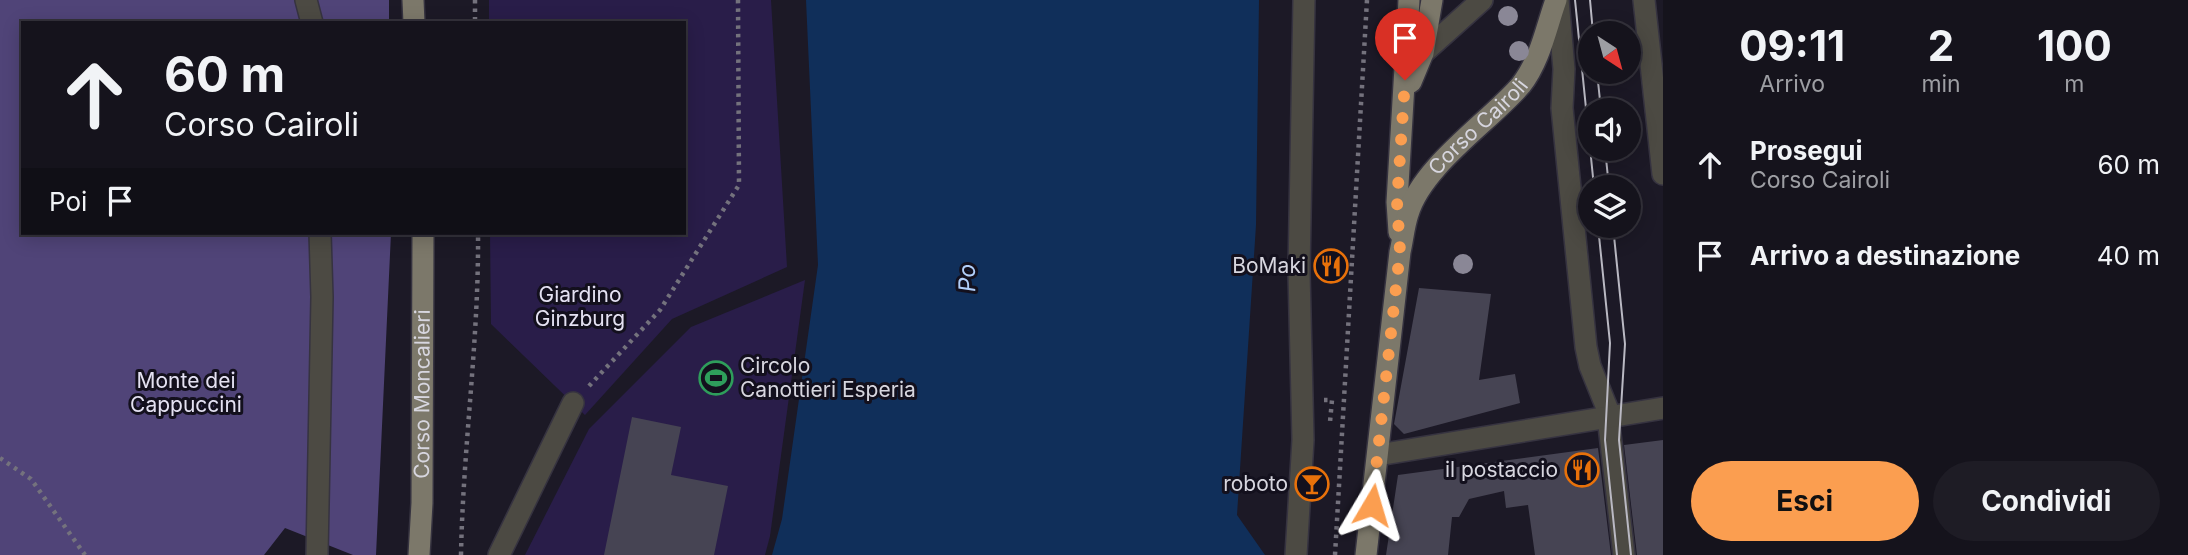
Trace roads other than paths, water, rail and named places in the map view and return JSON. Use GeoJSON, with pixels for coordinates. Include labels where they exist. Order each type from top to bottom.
{"type":"FeatureCollection","features":[{"type":"Feature","properties":{"kind":"main road"},"geometry":{"type":"LineString","coordinates":[[413,0],[414,21]]}},
{"type":"Feature","properties":{"kind":"main road","name":"Corso Cairoli"},"geometry":{"type":"LineString","coordinates":[[1400,251],[1397,202],[1409,0]]}},
{"type":"Feature","properties":{"kind":"main road"},"geometry":{"type":"LineString","coordinates":[[1404,102],[1423,53],[1432,0]]}},
{"type":"Feature","properties":{"kind":"main road","name":"Corso Cairoli"},"geometry":{"type":"LineString","coordinates":[[1400,251],[1408,213],[1423,185],[1468,135],[1521,85],[1535,62],[1557,0]]}},
{"type":"Feature","properties":{"kind":"main road","name":"Corso Moncalieri"},"geometry":{"type":"LineString","coordinates":[[419,555],[422,503],[423,235]]}},
{"type":"Feature","properties":{"kind":"main road"},"geometry":{"type":"LineString","coordinates":[[1366,555],[1400,251]]}},
{"type":"Feature","properties":{"kind":"street"},"geometry":{"type":"LineString","coordinates":[[306,0],[311,21]]}},
{"type":"Feature","properties":{"kind":"street"},"geometry":{"type":"LineString","coordinates":[[1296,555],[1303,440],[1299,272],[1304,0]]}},
{"type":"Feature","properties":{"kind":"street"},"geometry":{"type":"LineString","coordinates":[[1423,53],[1482,0]]}},
{"type":"Feature","properties":{"kind":"street","name":"Corso Cairoli"},"geometry":{"type":"LineString","coordinates":[[1557,0],[1563,48],[1562,108],[1586,347],[1608,417],[1624,555]]}},
{"type":"Feature","properties":{"kind":"street"},"geometry":{"type":"LineString","coordinates":[[1644,0],[1663,174]]}},
{"type":"Feature","properties":{"kind":"street"},"geometry":{"type":"LineString","coordinates":[[317,555],[322,297],[320,235]]}},
{"type":"Feature","properties":{"kind":"street"},"geometry":{"type":"LineString","coordinates":[[499,555],[573,403]]}},
{"type":"Feature","properties":{"kind":"street"},"geometry":{"type":"LineString","coordinates":[[1378,455],[1663,408]]}},
{"type":"Feature","properties":{"kind":"water","name":"Po"},"geometry":{"type":"Polygon","coordinates":[[[806,0],[1259,0],[1256,225],[1237,515],[1265,555],[772,555],[782,519],[818,265],[806,0]]]}},
{"type":"Feature","properties":{"kind":"tram line"},"geometry":{"type":"LineString","coordinates":[[1575,0],[1593,175]]}},
{"type":"Feature","properties":{"kind":"tram line"},"geometry":{"type":"LineString","coordinates":[[1590,0],[1592,21]]}},
{"type":"Feature","properties":{"kind":"tram line"},"geometry":{"type":"LineString","coordinates":[[1598,84],[1600,98]]}},
{"type":"Feature","properties":{"kind":"tram line"},"geometry":{"type":"LineString","coordinates":[[1606,161],[1608,175]]}},
{"type":"Feature","properties":{"kind":"tram line"},"geometry":{"type":"LineString","coordinates":[[1599,238],[1610,343],[1605,440],[1617,555]]}},
{"type":"Feature","properties":{"kind":"tram line"},"geometry":{"type":"LineString","coordinates":[[1614,238],[1625,344],[1619,440],[1631,555]]}},
{"type":"Feature","properties":{"kind":"place","name":"BoMaki"},"geometry":{"type":"Point","coordinates":[1331,266]}},
{"type":"Feature","properties":{"kind":"place","name":"Circolo Canottieri Esperia"},"geometry":{"type":"Point","coordinates":[716,378]}},
{"type":"Feature","properties":{"kind":"place","name":"il postaccio"},"geometry":{"type":"Point","coordinates":[1582,470]}},
{"type":"Feature","properties":{"kind":"place","name":"roboto"},"geometry":{"type":"Point","coordinates":[1312,484]}},
{"type":"Feature","properties":{"kind":"park label","name":"Giardino Ginzburg"},"geometry":{"type":"Point","coordinates":[580,307]}},
{"type":"Feature","properties":{"kind":"park label","name":"Monte dei Cappuccini"},"geometry":{"type":"Point","coordinates":[186,393]}}]}
